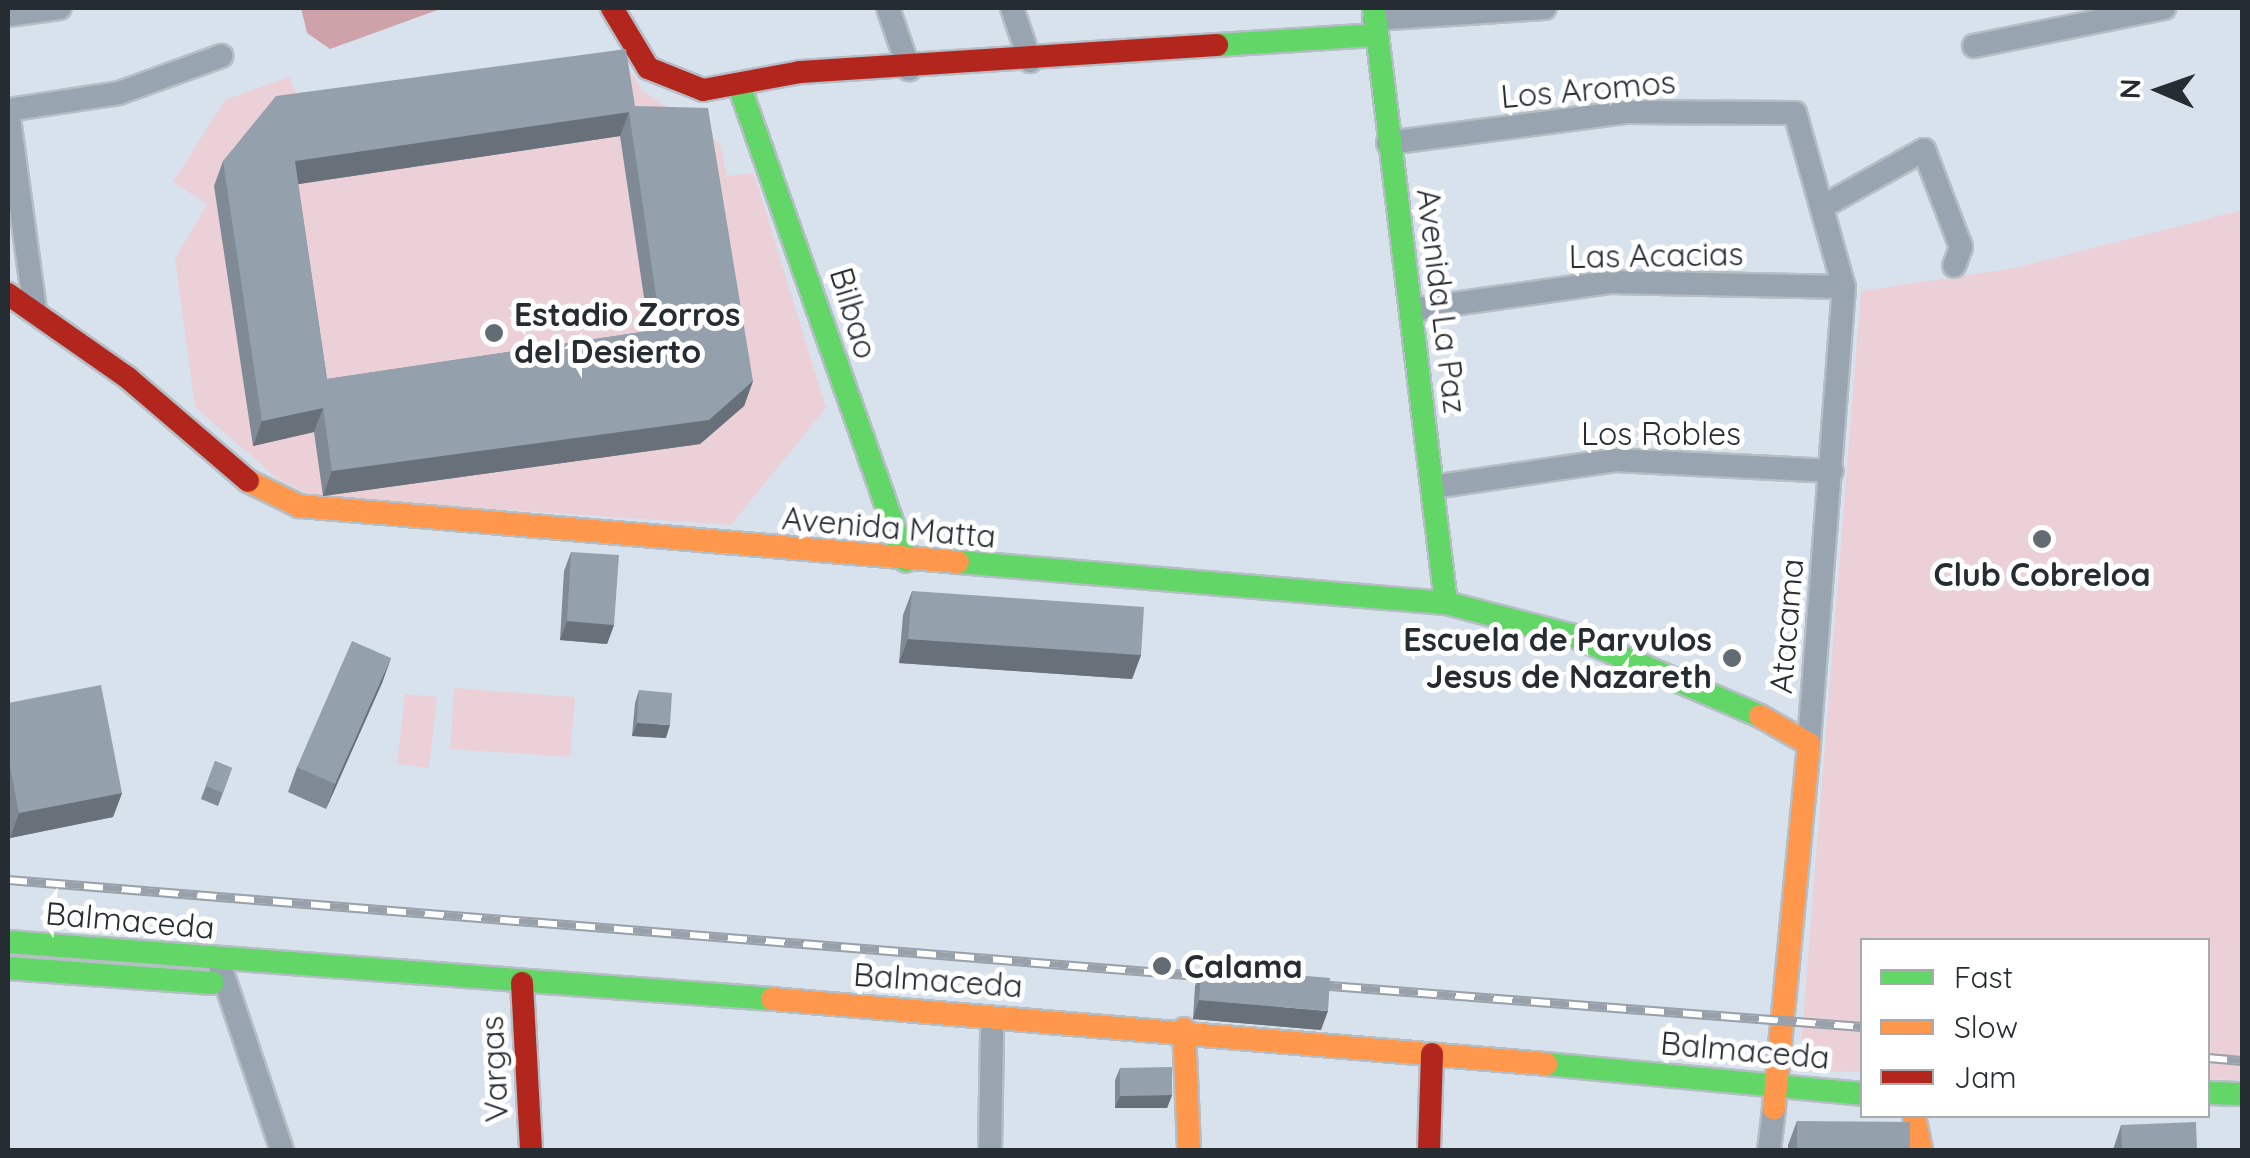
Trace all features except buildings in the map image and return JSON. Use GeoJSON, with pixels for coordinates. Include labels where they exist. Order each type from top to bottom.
{"type":"FeatureCollection","features":[{"type":"Feature","properties":{"kind":"main road"},"geometry":{"type":"LineString","coordinates":[[612,8],[659,78],[704,90],[800,72],[1030,61],[1374,21]]}},
{"type":"Feature","properties":{"kind":"main road","name":"Avenida La Paz"},"geometry":{"type":"LineString","coordinates":[[1374,21],[1446,603]]}},
{"type":"Feature","properties":{"kind":"main road","name":"Bilbao"},"geometry":{"type":"LineString","coordinates":[[738,85],[906,561]]}},
{"type":"Feature","properties":{"kind":"main road","name":"Avenida Matta"},"geometry":{"type":"LineString","coordinates":[[8,294],[35,311],[253,486],[299,506],[906,561],[1446,603],[1625,656],[1715,691],[1809,744]]}},
{"type":"Feature","properties":{"kind":"main road","name":"Atacama"},"geometry":{"type":"LineString","coordinates":[[1775,1097],[1809,744]]}},
{"type":"Feature","properties":{"kind":"main road","name":"Balmaceda"},"geometry":{"type":"LineString","coordinates":[[8,942],[218,960],[523,994],[992,1033],[1184,1039]]}},
{"type":"Feature","properties":{"kind":"main road","name":"Balmaceda"},"geometry":{"type":"LineString","coordinates":[[8,968],[226,984],[523,994],[1184,1039],[1775,1097],[1860,1102]]}},
{"type":"Feature","properties":{"kind":"main road","name":"Vargas"},"geometry":{"type":"LineString","coordinates":[[523,994],[531,1150]]}},
{"type":"Feature","properties":{"kind":"main road"},"geometry":{"type":"LineString","coordinates":[[1184,1039],[1189,1150]]}},
{"type":"Feature","properties":{"kind":"main road"},"geometry":{"type":"LineString","coordinates":[[1430,1150],[1432,1061]]}},
{"type":"Feature","properties":{"kind":"main road","name":"Balmaceda"},"geometry":{"type":"LineString","coordinates":[[1775,1097],[1860,1094]]}},
{"type":"Feature","properties":{"kind":"main road"},"geometry":{"type":"LineString","coordinates":[[2210,1094],[2242,1094]]}},
{"type":"Feature","properties":{"kind":"main road"},"geometry":{"type":"LineString","coordinates":[[1914,1118],[1920,1150]]}},
{"type":"Feature","properties":{"kind":"street"},"geometry":{"type":"LineString","coordinates":[[8,15],[60,8]]}},
{"type":"Feature","properties":{"kind":"street"},"geometry":{"type":"LineString","coordinates":[[888,8],[910,68]]}},
{"type":"Feature","properties":{"kind":"street"},"geometry":{"type":"LineString","coordinates":[[1012,8],[1030,61]]}},
{"type":"Feature","properties":{"kind":"street"},"geometry":{"type":"LineString","coordinates":[[1374,21],[1545,8]]}},
{"type":"Feature","properties":{"kind":"street"},"geometry":{"type":"LineString","coordinates":[[1974,46],[2164,8]]}},
{"type":"Feature","properties":{"kind":"street"},"geometry":{"type":"LineString","coordinates":[[35,311],[8,111],[119,92],[221,56]]}},
{"type":"Feature","properties":{"kind":"street","name":"Los Aromos"},"geometry":{"type":"LineString","coordinates":[[1388,142],[1627,112],[1795,113]]}},
{"type":"Feature","properties":{"kind":"street","name":"Atacama"},"geometry":{"type":"LineString","coordinates":[[1795,113],[1844,287],[1809,744]]}},
{"type":"Feature","properties":{"kind":"street"},"geometry":{"type":"LineString","coordinates":[[1822,208],[1924,150],[1961,247],[1954,266]]}},
{"type":"Feature","properties":{"kind":"street","name":"Las Acacias"},"geometry":{"type":"LineString","coordinates":[[1410,310],[1611,282],[1844,287]]}},
{"type":"Feature","properties":{"kind":"street","name":"Los Robles"},"geometry":{"type":"LineString","coordinates":[[1433,487],[1615,460],[1832,472]]}},
{"type":"Feature","properties":{"kind":"street"},"geometry":{"type":"LineString","coordinates":[[218,960],[282,1150]]}},
{"type":"Feature","properties":{"kind":"street"},"geometry":{"type":"LineString","coordinates":[[990,1150],[992,1033]]}},
{"type":"Feature","properties":{"kind":"street","name":"Atacama"},"geometry":{"type":"LineString","coordinates":[[1769,1150],[1775,1097]]}},
{"type":"Feature","properties":{"kind":"shaded area"},"geometry":{"type":"Polygon","coordinates":[[[301,8],[443,8],[330,49],[307,33],[301,8]]]}},
{"type":"Feature","properties":{"kind":"shaded area","name":"Estadio Zorros del Desierto"},"geometry":{"type":"Polygon","coordinates":[[[621,55],[642,90],[720,144],[727,176],[754,173],[826,408],[731,525],[316,497],[279,480],[195,407],[175,259],[207,204],[173,182],[225,100],[289,77],[304,112],[621,55]]]}},
{"type":"Feature","properties":{"kind":"shaded area","name":"Club Cobreloa"},"geometry":{"type":"Polygon","coordinates":[[[2242,210],[2242,1080],[2210,1079],[2210,938],[1860,938],[1860,1072],[1799,1071],[1861,291],[2015,268],[2242,210]]]}},
{"type":"Feature","properties":{"kind":"shaded area"},"geometry":{"type":"Polygon","coordinates":[[[454,688],[575,697],[570,757],[450,749],[454,688]]]}},
{"type":"Feature","properties":{"kind":"shaded area"},"geometry":{"type":"Polygon","coordinates":[[[405,694],[437,697],[429,768],[397,764],[405,694]]]}},
{"type":"Feature","properties":{"kind":"railway"},"geometry":{"type":"LineString","coordinates":[[8,880],[1224,978]]}},
{"type":"Feature","properties":{"kind":"railway"},"geometry":{"type":"LineString","coordinates":[[1304,984],[1860,1027]]}},
{"type":"Feature","properties":{"kind":"railway"},"geometry":{"type":"LineString","coordinates":[[2210,1058],[2242,1061]]}},
{"type":"Feature","properties":{"kind":"traffic: fast"},"geometry":{"type":"LineString","coordinates":[[1374,8],[1446,603],[1571,635],[1760,716]]}},
{"type":"Feature","properties":{"kind":"traffic: fast"},"geometry":{"type":"LineString","coordinates":[[1217,45],[1375,35]]}},
{"type":"Feature","properties":{"kind":"traffic: fast"},"geometry":{"type":"LineString","coordinates":[[739,85],[906,561]]}},
{"type":"Feature","properties":{"kind":"traffic: fast"},"geometry":{"type":"LineString","coordinates":[[958,562],[1446,603]]}},
{"type":"Feature","properties":{"kind":"traffic: fast"},"geometry":{"type":"LineString","coordinates":[[8,942],[772,999]]}},
{"type":"Feature","properties":{"kind":"traffic: fast"},"geometry":{"type":"LineString","coordinates":[[8,968],[212,983]]}},
{"type":"Feature","properties":{"kind":"traffic: fast"},"geometry":{"type":"LineString","coordinates":[[1546,1064],[1860,1094]]}},
{"type":"Feature","properties":{"kind":"traffic: fast"},"geometry":{"type":"LineString","coordinates":[[2210,1093],[2242,1094]]}},
{"type":"Feature","properties":{"kind":"traffic: slow"},"geometry":{"type":"LineString","coordinates":[[248,481],[299,506],[958,562]]}},
{"type":"Feature","properties":{"kind":"traffic: slow"},"geometry":{"type":"LineString","coordinates":[[1760,716],[1809,744],[1774,1108]]}},
{"type":"Feature","properties":{"kind":"traffic: slow"},"geometry":{"type":"LineString","coordinates":[[772,999],[1546,1064]]}},
{"type":"Feature","properties":{"kind":"traffic: slow"},"geometry":{"type":"LineString","coordinates":[[1184,1029],[1189,1150]]}},
{"type":"Feature","properties":{"kind":"traffic: slow"},"geometry":{"type":"LineString","coordinates":[[1914,1118],[1921,1150]]}},
{"type":"Feature","properties":{"kind":"traffic: jam"},"geometry":{"type":"LineString","coordinates":[[612,8],[648,68],[703,90],[800,72],[1217,45]]}},
{"type":"Feature","properties":{"kind":"traffic: jam"},"geometry":{"type":"LineString","coordinates":[[8,294],[128,378],[248,481]]}},
{"type":"Feature","properties":{"kind":"traffic: jam"},"geometry":{"type":"LineString","coordinates":[[522,983],[531,1150]]}},
{"type":"Feature","properties":{"kind":"traffic: jam"},"geometry":{"type":"LineString","coordinates":[[1429,1150],[1432,1054]]}},
{"type":"Feature","properties":{"kind":"place","name":"Estadio Zorros del Desierto"},"geometry":{"type":"Point","coordinates":[494,333]}},
{"type":"Feature","properties":{"kind":"place","name":"Club Cobreloa"},"geometry":{"type":"Point","coordinates":[2042,539]}},
{"type":"Feature","properties":{"kind":"place","name":"Escuela de Parvulos Jesus de Nazareth"},"geometry":{"type":"Point","coordinates":[1732,658]}},
{"type":"Feature","properties":{"kind":"place","name":"Calama"},"geometry":{"type":"Point","coordinates":[1162,966]}}]}
